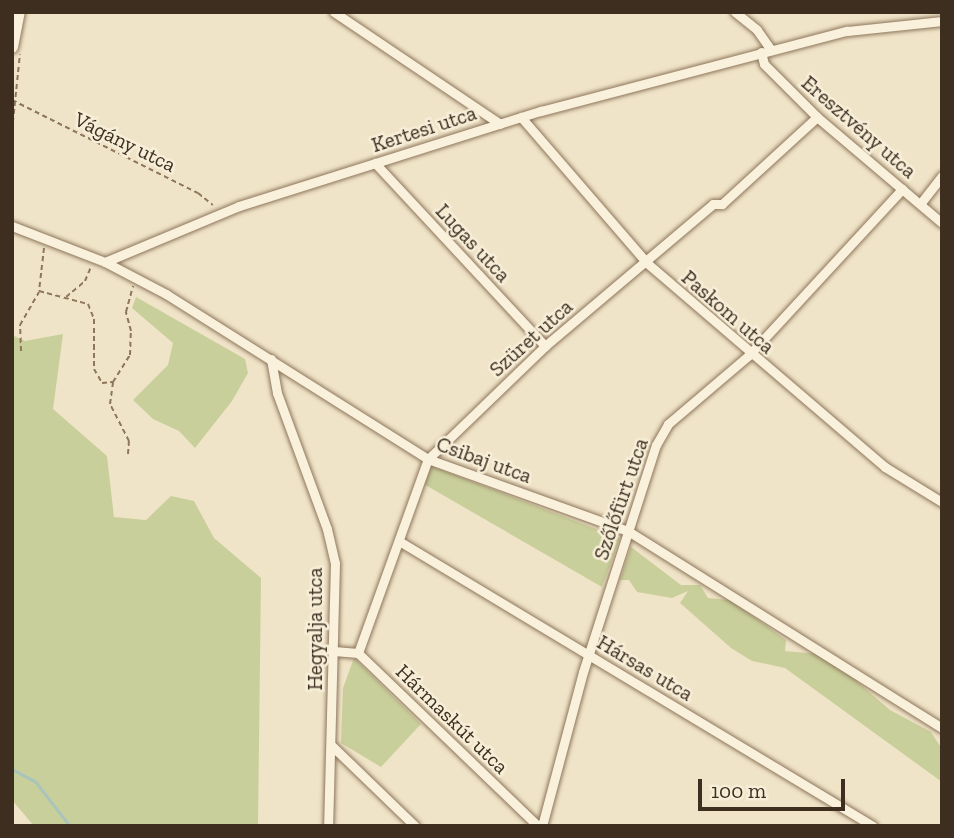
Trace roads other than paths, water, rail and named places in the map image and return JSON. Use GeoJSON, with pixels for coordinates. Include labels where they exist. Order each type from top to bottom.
{"type":"FeatureCollection","features":[{"type":"Feature","properties":{"kind":"main road"},"geometry":{"type":"LineString","coordinates":[[17,45],[19,12]]}},
{"type":"Feature","properties":{"kind":"street"},"geometry":{"type":"LineString","coordinates":[[334,12],[500,124]]}},
{"type":"Feature","properties":{"kind":"street"},"geometry":{"type":"LineString","coordinates":[[735,12],[757,30],[766,51]]}},
{"type":"Feature","properties":{"kind":"street","name":"Kertesi utca"},"geometry":{"type":"LineString","coordinates":[[100,262],[222,212],[521,117],[847,31],[942,21]]}},
{"type":"Feature","properties":{"kind":"street","name":"Eresztvény utca"},"geometry":{"type":"LineString","coordinates":[[766,51],[764,64],[817,117],[942,223]]}},
{"type":"Feature","properties":{"kind":"street","name":"Paskom utca"},"geometry":{"type":"LineString","coordinates":[[521,117],[646,263],[749,355],[885,467],[942,502]]}},
{"type":"Feature","properties":{"kind":"street","name":"Szüret utca"},"geometry":{"type":"LineString","coordinates":[[358,653],[428,459],[545,346],[713,204],[722,204],[817,117]]}},
{"type":"Feature","properties":{"kind":"street","name":"Lugas utca"},"geometry":{"type":"LineString","coordinates":[[375,163],[545,346]]}},
{"type":"Feature","properties":{"kind":"street"},"geometry":{"type":"LineString","coordinates":[[920,204],[942,176]]}},
{"type":"Feature","properties":{"kind":"street","name":"Szőlőfürt utca"},"geometry":{"type":"LineString","coordinates":[[540,826],[588,655],[656,445],[668,424],[749,355],[902,189]]}},
{"type":"Feature","properties":{"kind":"street","name":"Csibaj utca"},"geometry":{"type":"LineString","coordinates":[[12,226],[135,278],[271,359],[428,459],[628,531],[942,727]]}},
{"type":"Feature","properties":{"kind":"street","name":"Hegyalja utca"},"geometry":{"type":"LineString","coordinates":[[271,359],[278,393],[335,563],[328,826]]}},
{"type":"Feature","properties":{"kind":"street","name":"Hársas utca"},"geometry":{"type":"LineString","coordinates":[[399,541],[873,826]]}},
{"type":"Feature","properties":{"kind":"street"},"geometry":{"type":"LineString","coordinates":[[334,651],[358,653]]}},
{"type":"Feature","properties":{"kind":"street","name":"Hármaskút utca"},"geometry":{"type":"LineString","coordinates":[[358,653],[540,826]]}},
{"type":"Feature","properties":{"kind":"street"},"geometry":{"type":"LineString","coordinates":[[331,745],[415,826]]}},
{"type":"Feature","properties":{"kind":"waterway"},"geometry":{"type":"LineString","coordinates":[[12,769],[36,782],[70,826]]}}]}
